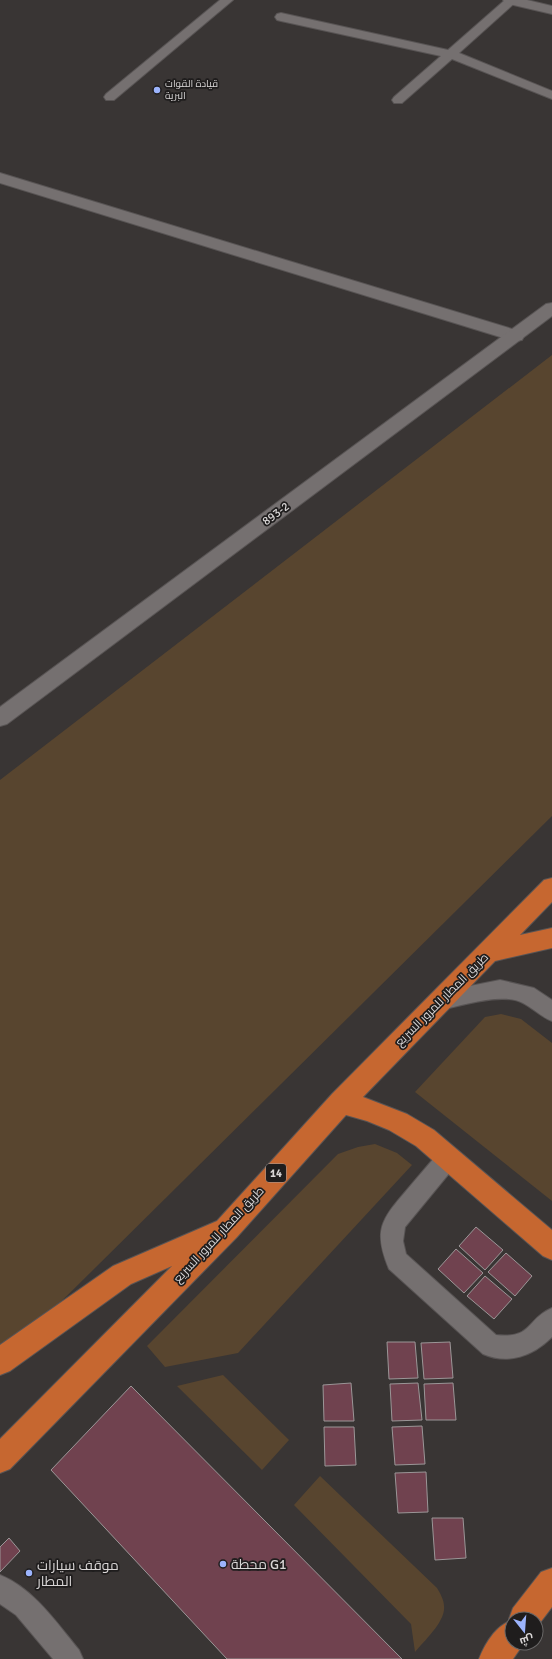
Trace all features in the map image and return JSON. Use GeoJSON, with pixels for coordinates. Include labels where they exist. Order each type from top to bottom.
{"type":"FeatureCollection","features":[{"type":"Feature","properties":{"kind":"highway","name":"طريق المطار للمرور السريع"},"geometry":{"type":"LineString","coordinates":[[0,1459],[228,1228],[341,1102],[552,887]]}},
{"type":"Feature","properties":{"kind":"highway"},"geometry":{"type":"LineString","coordinates":[[489,952],[552,938]]}},
{"type":"Feature","properties":{"kind":"highway"},"geometry":{"type":"LineString","coordinates":[[341,1102],[370,1110],[398,1122],[425,1138],[552,1247]]}},
{"type":"Feature","properties":{"kind":"highway"},"geometry":{"type":"LineString","coordinates":[[0,1361],[122,1275],[228,1228]]}},
{"type":"Feature","properties":{"kind":"highway"},"geometry":{"type":"LineString","coordinates":[[530,1611],[552,1582]]}},
{"type":"Feature","properties":{"kind":"highway"},"geometry":{"type":"LineString","coordinates":[[494,1659],[504,1646]]}},
{"type":"Feature","properties":{"kind":"street"},"geometry":{"type":"LineString","coordinates":[[511,0],[552,10]]}},
{"type":"Feature","properties":{"kind":"street"},"geometry":{"type":"LineString","coordinates":[[0,178],[516,336]]}},
{"type":"Feature","properties":{"kind":"street","name":"893-2"},"geometry":{"type":"LineString","coordinates":[[0,718],[552,308]]}},
{"type":"Feature","properties":{"kind":"lane"},"geometry":{"type":"LineString","coordinates":[[110,97],[227,0]]}},
{"type":"Feature","properties":{"kind":"lane"},"geometry":{"type":"LineString","coordinates":[[398,100],[511,0]]}},
{"type":"Feature","properties":{"kind":"lane"},"geometry":{"type":"LineString","coordinates":[[281,17],[451,54],[552,95]]}},
{"type":"Feature","properties":{"kind":"lane"},"geometry":{"type":"LineString","coordinates":[[440,1002],[500,989],[527,994],[552,1012]]}},
{"type":"Feature","properties":{"kind":"lane"},"geometry":{"type":"LineString","coordinates":[[448,1158],[395,1221],[391,1241],[392,1251],[397,1261],[491,1346],[507,1348],[527,1344],[538,1336],[552,1320]]}},
{"type":"Feature","properties":{"kind":"lane"},"geometry":{"type":"LineString","coordinates":[[0,1588],[25,1606],[70,1659]]}},
{"type":"Feature","properties":{"kind":"shaded area"},"geometry":{"type":"Polygon","coordinates":[[[552,355],[552,816],[0,1362],[0,780],[552,355]]]}},
{"type":"Feature","properties":{"kind":"shaded area"},"geometry":{"type":"Polygon","coordinates":[[[501,1014],[521,1019],[552,1043],[552,1201],[415,1092],[485,1017],[501,1014]]]}},
{"type":"Feature","properties":{"kind":"shaded area"},"geometry":{"type":"Polygon","coordinates":[[[375,1144],[397,1153],[412,1165],[238,1353],[165,1367],[147,1346],[338,1154],[358,1147],[375,1144]]]}},
{"type":"Feature","properties":{"kind":"shaded area"},"geometry":{"type":"Polygon","coordinates":[[[223,1375],[289,1440],[262,1470],[177,1386],[223,1375]]]}},
{"type":"Feature","properties":{"kind":"shaded area"},"geometry":{"type":"Polygon","coordinates":[[[320,1476],[437,1588],[443,1599],[444,1612],[442,1618],[415,1652],[411,1624],[294,1505],[320,1476]]]}},
{"type":"Feature","properties":{"kind":"building"},"geometry":{"type":"Polygon","coordinates":[[[476,1227],[503,1250],[485,1270],[459,1246],[476,1227]]]}},
{"type":"Feature","properties":{"kind":"building"},"geometry":{"type":"Polygon","coordinates":[[[456,1249],[483,1273],[464,1293],[438,1269],[456,1249]]]}},
{"type":"Feature","properties":{"kind":"building"},"geometry":{"type":"Polygon","coordinates":[[[506,1253],[532,1276],[515,1296],[488,1272],[506,1253]]]}},
{"type":"Feature","properties":{"kind":"building"},"geometry":{"type":"Polygon","coordinates":[[[485,1276],[512,1299],[494,1319],[467,1296],[485,1276]]]}},
{"type":"Feature","properties":{"kind":"building"},"geometry":{"type":"Polygon","coordinates":[[[387,1342],[415,1342],[418,1378],[389,1379],[387,1342]]]}},
{"type":"Feature","properties":{"kind":"building"},"geometry":{"type":"Polygon","coordinates":[[[450,1342],[453,1378],[424,1379],[421,1343],[450,1342]]]}},
{"type":"Feature","properties":{"kind":"building"},"geometry":{"type":"Polygon","coordinates":[[[351,1383],[354,1421],[324,1421],[323,1385],[351,1383]]]}},
{"type":"Feature","properties":{"kind":"building"},"geometry":{"type":"Polygon","coordinates":[[[418,1383],[422,1420],[392,1421],[390,1384],[418,1383]]]}},
{"type":"Feature","properties":{"kind":"building"},"geometry":{"type":"Polygon","coordinates":[[[453,1383],[456,1420],[426,1420],[424,1384],[453,1383]]]}},
{"type":"Feature","properties":{"kind":"building","name":"محطة G1"},"geometry":{"type":"Polygon","coordinates":[[[131,1386],[402,1659],[227,1659],[51,1470],[131,1386]]]}},
{"type":"Feature","properties":{"kind":"building"},"geometry":{"type":"Polygon","coordinates":[[[422,1426],[425,1464],[395,1465],[392,1427],[422,1426]]]}},
{"type":"Feature","properties":{"kind":"building"},"geometry":{"type":"Polygon","coordinates":[[[324,1427],[354,1427],[356,1465],[325,1466],[324,1427]]]}},
{"type":"Feature","properties":{"kind":"building"},"geometry":{"type":"Polygon","coordinates":[[[426,1472],[428,1512],[398,1513],[395,1473],[426,1472]]]}},
{"type":"Feature","properties":{"kind":"building"},"geometry":{"type":"Polygon","coordinates":[[[432,1518],[463,1518],[466,1558],[435,1560],[432,1518]]]}},
{"type":"Feature","properties":{"kind":"building"},"geometry":{"type":"Polygon","coordinates":[[[9,1538],[20,1551],[0,1572],[0,1547],[9,1538]]]}},
{"type":"Feature","properties":{"kind":"place","name":"قيادة القوات البرية"},"geometry":{"type":"Point","coordinates":[157,90]}},
{"type":"Feature","properties":{"kind":"place","name":"محطة G1"},"geometry":{"type":"Point","coordinates":[223,1564]}},
{"type":"Feature","properties":{"kind":"place","name":"موقف سيارات المطار"},"geometry":{"type":"Point","coordinates":[29,1573]}}]}
